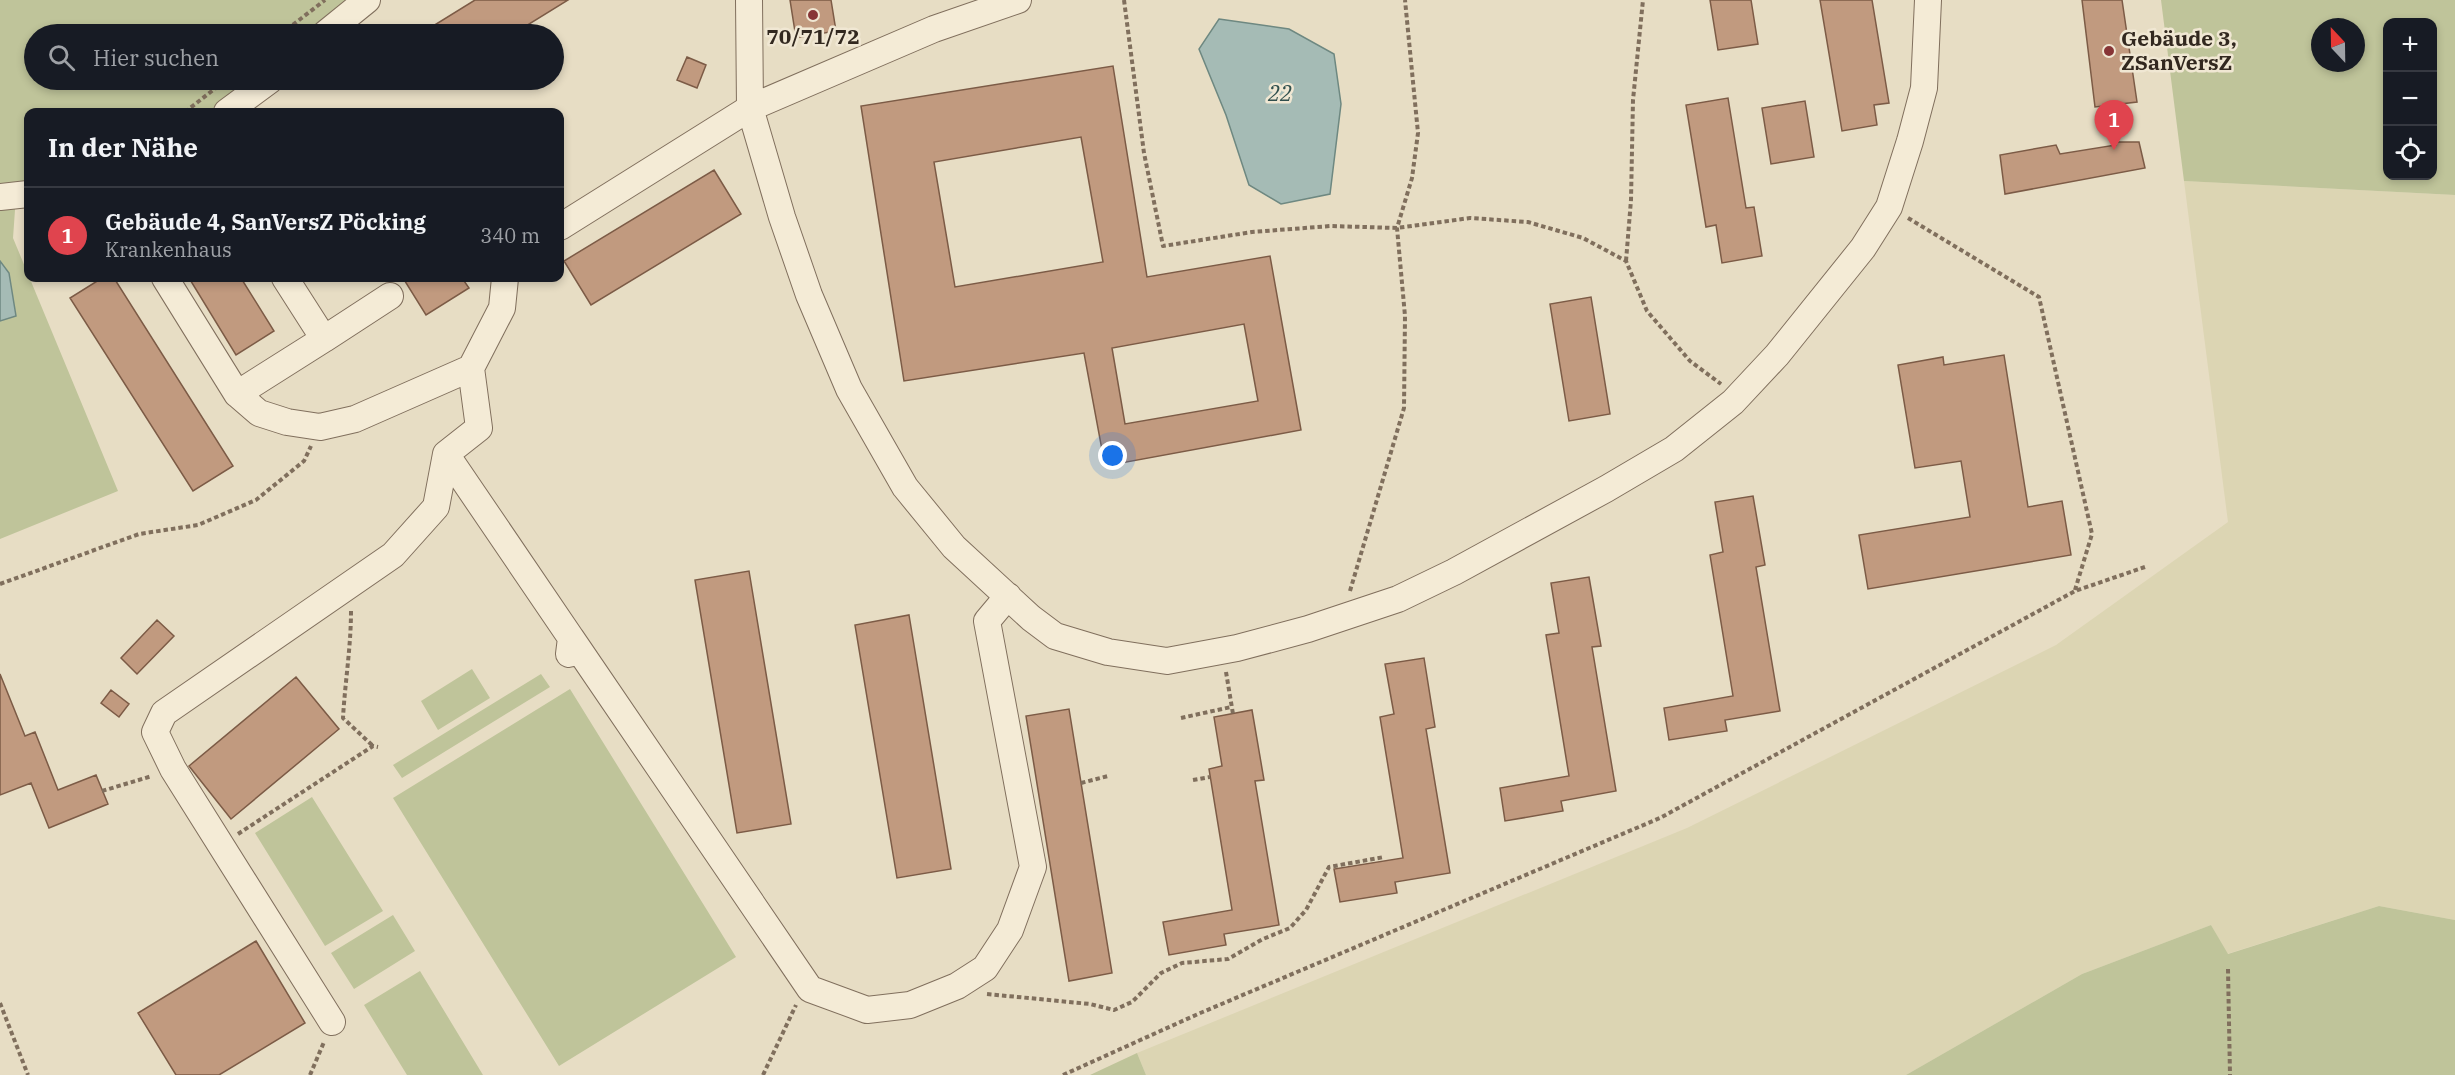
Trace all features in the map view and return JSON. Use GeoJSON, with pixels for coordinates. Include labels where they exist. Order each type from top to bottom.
{"type":"FeatureCollection","features":[{"type":"Feature","properties":{"kind":"street"},"geometry":{"type":"LineString","coordinates":[[337,24],[367,0]]}},
{"type":"Feature","properties":{"kind":"street"},"geometry":{"type":"LineString","coordinates":[[749,0],[750,108],[809,295],[849,389],[904,487],[954,547],[1031,618],[1055,636],[1108,652],[1167,661],[1222,651],[1308,629],[1398,599],[1606,489],[1674,449],[1738,397],[1777,356],[1863,248],[1889,207],[1924,88],[1928,0]]}},
{"type":"Feature","properties":{"kind":"street"},"geometry":{"type":"LineString","coordinates":[[564,224],[750,108],[934,29],[1018,0]]}},
{"type":"Feature","properties":{"kind":"street"},"geometry":{"type":"LineString","coordinates":[[232,108],[257,90]]}},
{"type":"Feature","properties":{"kind":"street"},"geometry":{"type":"LineString","coordinates":[[0,197],[24,194]]}},
{"type":"Feature","properties":{"kind":"street"},"geometry":{"type":"LineString","coordinates":[[167,282],[237,394],[259,413],[287,422],[320,427],[355,419],[471,368]]}},
{"type":"Feature","properties":{"kind":"street"},"geometry":{"type":"LineString","coordinates":[[288,282],[324,339]]}},
{"type":"Feature","properties":{"kind":"street"},"geometry":{"type":"LineString","coordinates":[[332,1022],[173,769],[155,732],[164,713],[393,555],[436,507],[446,454],[479,429],[471,368],[502,308],[505,282]]}},
{"type":"Feature","properties":{"kind":"street"},"geometry":{"type":"LineString","coordinates":[[237,394],[390,296]]}},
{"type":"Feature","properties":{"kind":"street"},"geometry":{"type":"LineString","coordinates":[[446,454],[806,984],[810,989],[867,1010],[910,1005],[957,986],[985,968],[1011,930],[1033,867],[987,621],[1008,596]]}},
{"type":"Feature","properties":{"kind":"street"},"geometry":{"type":"LineString","coordinates":[[568,663],[571,638]]}},
{"type":"Feature","properties":{"kind":"path"},"geometry":{"type":"LineString","coordinates":[[294,24],[325,0]]}},
{"type":"Feature","properties":{"kind":"path"},"geometry":{"type":"LineString","coordinates":[[1124,0],[1144,153],[1163,246],[1252,231],[1331,226],[1397,228],[1470,218],[1528,222],[1583,238],[1626,261]]}},
{"type":"Feature","properties":{"kind":"path"},"geometry":{"type":"LineString","coordinates":[[1343,617],[1404,408],[1405,316],[1397,228],[1412,178],[1418,133],[1405,0]]}},
{"type":"Feature","properties":{"kind":"path"},"geometry":{"type":"LineString","coordinates":[[1643,0],[1633,100],[1631,200],[1626,261],[1647,311],[1690,361],[1738,397]]}},
{"type":"Feature","properties":{"kind":"path"},"geometry":{"type":"LineString","coordinates":[[190,108],[213,90]]}},
{"type":"Feature","properties":{"kind":"path"},"geometry":{"type":"LineString","coordinates":[[1889,207],[2039,297],[2092,534],[2075,591]]}},
{"type":"Feature","properties":{"kind":"path"},"geometry":{"type":"LineString","coordinates":[[0,584],[139,534],[198,525],[256,500],[304,461],[320,427]]}},
{"type":"Feature","properties":{"kind":"path"},"geometry":{"type":"LineString","coordinates":[[1063,1075],[1198,1014],[1660,818],[2075,591],[2145,567]]}},
{"type":"Feature","properties":{"kind":"path"},"geometry":{"type":"LineString","coordinates":[[232,838],[376,746],[343,718],[346,670],[351,650],[351,604],[345,587]]}},
{"type":"Feature","properties":{"kind":"path"},"geometry":{"type":"LineString","coordinates":[[1222,651],[1233,714]]}},
{"type":"Feature","properties":{"kind":"path"},"geometry":{"type":"LineString","coordinates":[[1180,718],[1231,707]]}},
{"type":"Feature","properties":{"kind":"path"},"geometry":{"type":"LineString","coordinates":[[102,791],[173,769]]}},
{"type":"Feature","properties":{"kind":"path"},"geometry":{"type":"LineString","coordinates":[[1081,783],[1108,776]]}},
{"type":"Feature","properties":{"kind":"path"},"geometry":{"type":"LineString","coordinates":[[1194,780],[1210,777]]}},
{"type":"Feature","properties":{"kind":"path"},"geometry":{"type":"LineString","coordinates":[[983,993],[1090,1004],[1114,1010],[1132,1002],[1161,973],[1182,963],[1228,958],[1263,939],[1290,928],[1306,910],[1329,867],[1384,857]]}},
{"type":"Feature","properties":{"kind":"path"},"geometry":{"type":"LineString","coordinates":[[2228,969],[2230,1075]]}},
{"type":"Feature","properties":{"kind":"path"},"geometry":{"type":"LineString","coordinates":[[763,1075],[806,984]]}},
{"type":"Feature","properties":{"kind":"path"},"geometry":{"type":"LineString","coordinates":[[0,1003],[28,1075]]}},
{"type":"Feature","properties":{"kind":"path"},"geometry":{"type":"LineString","coordinates":[[310,1075],[332,1022]]}},
{"type":"Feature","properties":{"kind":"shaded area"},"geometry":{"type":"Polygon","coordinates":[[[2184,181],[2455,195],[2455,920],[2379,906],[2227,954],[2211,925],[2082,974],[1906,1075],[1146,1075],[1137,1053],[1687,828],[2056,645],[2228,522],[2184,181]]]}},
{"type":"Feature","properties":{"kind":"green space"},"geometry":{"type":"Polygon","coordinates":[[[0,0],[367,0],[337,24],[24,24],[24,90],[257,90],[232,108],[24,108],[24,195],[16,196],[13,238],[24,265],[24,282],[31,282],[118,491],[0,539],[0,321],[16,315],[9,273],[0,261],[0,0]]]}},
{"type":"Feature","properties":{"kind":"green space"},"geometry":{"type":"Polygon","coordinates":[[[2161,0],[2455,0],[2455,195],[2184,181],[2161,0]]]}},
{"type":"Feature","properties":{"kind":"green space"},"geometry":{"type":"Polygon","coordinates":[[[472,669],[490,698],[438,730],[421,701],[472,669]]]}},
{"type":"Feature","properties":{"kind":"green space"},"geometry":{"type":"Polygon","coordinates":[[[541,674],[550,687],[402,778],[393,765],[541,674]]]}},
{"type":"Feature","properties":{"kind":"green space"},"geometry":{"type":"Polygon","coordinates":[[[570,689],[736,957],[559,1066],[393,798],[570,689]]]}},
{"type":"Feature","properties":{"kind":"green space"},"geometry":{"type":"Polygon","coordinates":[[[312,797],[383,911],[325,946],[255,833],[312,797]]]}},
{"type":"Feature","properties":{"kind":"green space"},"geometry":{"type":"Polygon","coordinates":[[[2379,906],[2455,920],[2455,1075],[1906,1075],[2082,974],[2211,925],[2228,954],[2379,906]]]}},
{"type":"Feature","properties":{"kind":"green space"},"geometry":{"type":"Polygon","coordinates":[[[393,915],[415,951],[354,989],[331,953],[393,915]]]}},
{"type":"Feature","properties":{"kind":"green space"},"geometry":{"type":"Polygon","coordinates":[[[420,971],[483,1075],[407,1075],[364,1005],[420,971]]]}},
{"type":"Feature","properties":{"kind":"green space"},"geometry":{"type":"Polygon","coordinates":[[[1137,1053],[1146,1075],[1090,1075],[1137,1053]]]}},
{"type":"Feature","properties":{"kind":"water","name":"22"},"geometry":{"type":"Polygon","coordinates":[[[1219,19],[1289,29],[1334,54],[1341,104],[1330,194],[1281,204],[1249,185],[1226,115],[1199,49],[1219,19]]]}},
{"type":"Feature","properties":{"kind":"water"},"geometry":{"type":"Polygon","coordinates":[[[0,261],[9,273],[16,316],[0,321],[0,261]]]}},
{"type":"Feature","properties":{"kind":"building"},"geometry":{"type":"Polygon","coordinates":[[[475,0],[568,0],[529,24],[436,24],[475,0]]]}},
{"type":"Feature","properties":{"kind":"building","name":"70/71/72"},"geometry":{"type":"Polygon","coordinates":[[[790,0],[831,0],[836,31],[796,38],[790,0]]]}},
{"type":"Feature","properties":{"kind":"building"},"geometry":{"type":"Polygon","coordinates":[[[1710,0],[1751,0],[1758,44],[1718,50],[1710,0]]]}},
{"type":"Feature","properties":{"kind":"building"},"geometry":{"type":"Polygon","coordinates":[[[1820,0],[1872,0],[1889,103],[1874,105],[1877,125],[1842,131],[1820,0]]]}},
{"type":"Feature","properties":{"kind":"building","name":"Gebäude 3, ZSanVersZ"},"geometry":{"type":"Polygon","coordinates":[[[2082,0],[2122,0],[2137,102],[2095,107],[2082,0]]]}},
{"type":"Feature","properties":{"kind":"building"},"geometry":{"type":"Polygon","coordinates":[[[687,57],[706,65],[697,88],[677,80],[687,57]]]}},
{"type":"Feature","properties":{"kind":"building"},"geometry":{"type":"Polygon","coordinates":[[[1113,66],[1147,277],[1270,256],[1301,430],[1105,466],[1084,353],[904,381],[861,106],[1113,66]],[[1081,137],[934,162],[955,287],[1103,262],[1081,137]],[[1244,324],[1112,348],[1125,424],[1258,401],[1244,324]]]}},
{"type":"Feature","properties":{"kind":"building"},"geometry":{"type":"Polygon","coordinates":[[[1728,98],[1746,208],[1754,207],[1762,256],[1722,263],[1716,225],[1706,227],[1686,105],[1728,98]]]}},
{"type":"Feature","properties":{"kind":"building"},"geometry":{"type":"Polygon","coordinates":[[[1805,101],[1814,157],[1771,164],[1762,108],[1805,101]]]}},
{"type":"Feature","properties":{"kind":"building"},"geometry":{"type":"Polygon","coordinates":[[[2115,142],[2139,142],[2145,168],[2005,194],[2000,155],[2056,145],[2060,154],[2116,145],[2115,142]]]}},
{"type":"Feature","properties":{"kind":"building"},"geometry":{"type":"Polygon","coordinates":[[[714,170],[741,214],[591,305],[564,261],[714,170]]]}},
{"type":"Feature","properties":{"kind":"building"},"geometry":{"type":"Polygon","coordinates":[[[96,282],[117,282],[233,466],[193,491],[70,298],[96,282]]]}},
{"type":"Feature","properties":{"kind":"building"},"geometry":{"type":"Polygon","coordinates":[[[191,282],[243,282],[274,331],[236,355],[191,282]]]}},
{"type":"Feature","properties":{"kind":"building"},"geometry":{"type":"Polygon","coordinates":[[[405,282],[465,282],[469,288],[426,315],[405,282]]]}},
{"type":"Feature","properties":{"kind":"building"},"geometry":{"type":"Polygon","coordinates":[[[1591,297],[1610,414],[1569,421],[1550,304],[1591,297]]]}},
{"type":"Feature","properties":{"kind":"building"},"geometry":{"type":"Polygon","coordinates":[[[2004,355],[2028,507],[2062,501],[2071,555],[1868,589],[1859,535],[1970,517],[1961,461],[1915,468],[1898,365],[1943,357],[1944,365],[2004,355]]]}},
{"type":"Feature","properties":{"kind":"building"},"geometry":{"type":"Polygon","coordinates":[[[1753,496],[1765,565],[1756,567],[1780,711],[1725,720],[1727,731],[1669,740],[1664,708],[1733,696],[1710,555],[1723,552],[1715,502],[1753,496]]]}},
{"type":"Feature","properties":{"kind":"building"},"geometry":{"type":"Polygon","coordinates":[[[749,571],[791,824],[737,833],[695,580],[749,571]]]}},
{"type":"Feature","properties":{"kind":"building"},"geometry":{"type":"Polygon","coordinates":[[[1589,577],[1601,646],[1592,647],[1616,791],[1561,801],[1563,811],[1505,821],[1500,788],[1569,776],[1546,635],[1559,633],[1551,583],[1589,577]]]}},
{"type":"Feature","properties":{"kind":"building"},"geometry":{"type":"Polygon","coordinates":[[[909,615],[951,869],[897,878],[855,625],[909,615]]]}},
{"type":"Feature","properties":{"kind":"building"},"geometry":{"type":"Polygon","coordinates":[[[157,620],[174,636],[137,674],[121,658],[157,620]]]}},
{"type":"Feature","properties":{"kind":"building"},"geometry":{"type":"Polygon","coordinates":[[[1424,658],[1435,727],[1426,729],[1450,873],[1395,882],[1397,893],[1340,902],[1334,869],[1403,858],[1380,717],[1394,714],[1385,664],[1424,658]]]}},
{"type":"Feature","properties":{"kind":"building"},"geometry":{"type":"Polygon","coordinates":[[[0,674],[25,736],[35,732],[58,790],[96,775],[108,804],[49,828],[31,783],[0,795],[0,674]]]}},
{"type":"Feature","properties":{"kind":"building"},"geometry":{"type":"Polygon","coordinates":[[[296,677],[339,729],[231,819],[189,766],[296,677]]]}},
{"type":"Feature","properties":{"kind":"building"},"geometry":{"type":"Polygon","coordinates":[[[111,690],[129,704],[119,717],[101,703],[111,690]]]}},
{"type":"Feature","properties":{"kind":"building"},"geometry":{"type":"Polygon","coordinates":[[[1069,709],[1112,973],[1069,981],[1026,716],[1069,709]]]}},
{"type":"Feature","properties":{"kind":"building"},"geometry":{"type":"Polygon","coordinates":[[[1252,710],[1264,780],[1255,781],[1279,925],[1224,934],[1226,945],[1169,955],[1163,922],[1232,910],[1209,769],[1222,766],[1214,717],[1252,710]]]}},
{"type":"Feature","properties":{"kind":"building"},"geometry":{"type":"Polygon","coordinates":[[[256,941],[305,1023],[219,1075],[176,1075],[138,1013],[256,941]]]}},
{"type":"Feature","properties":{"kind":"place","name":"70/71/72"},"geometry":{"type":"Point","coordinates":[813,15]}},
{"type":"Feature","properties":{"kind":"place","name":"Gebäude 3, ZSanVersZ"},"geometry":{"type":"Point","coordinates":[2109,51]}},
{"type":"Feature","properties":{"kind":"place","name":"Gebäude 4, SanVersZ Pöcking"},"geometry":{"type":"Point","coordinates":[2114,150]}}]}
